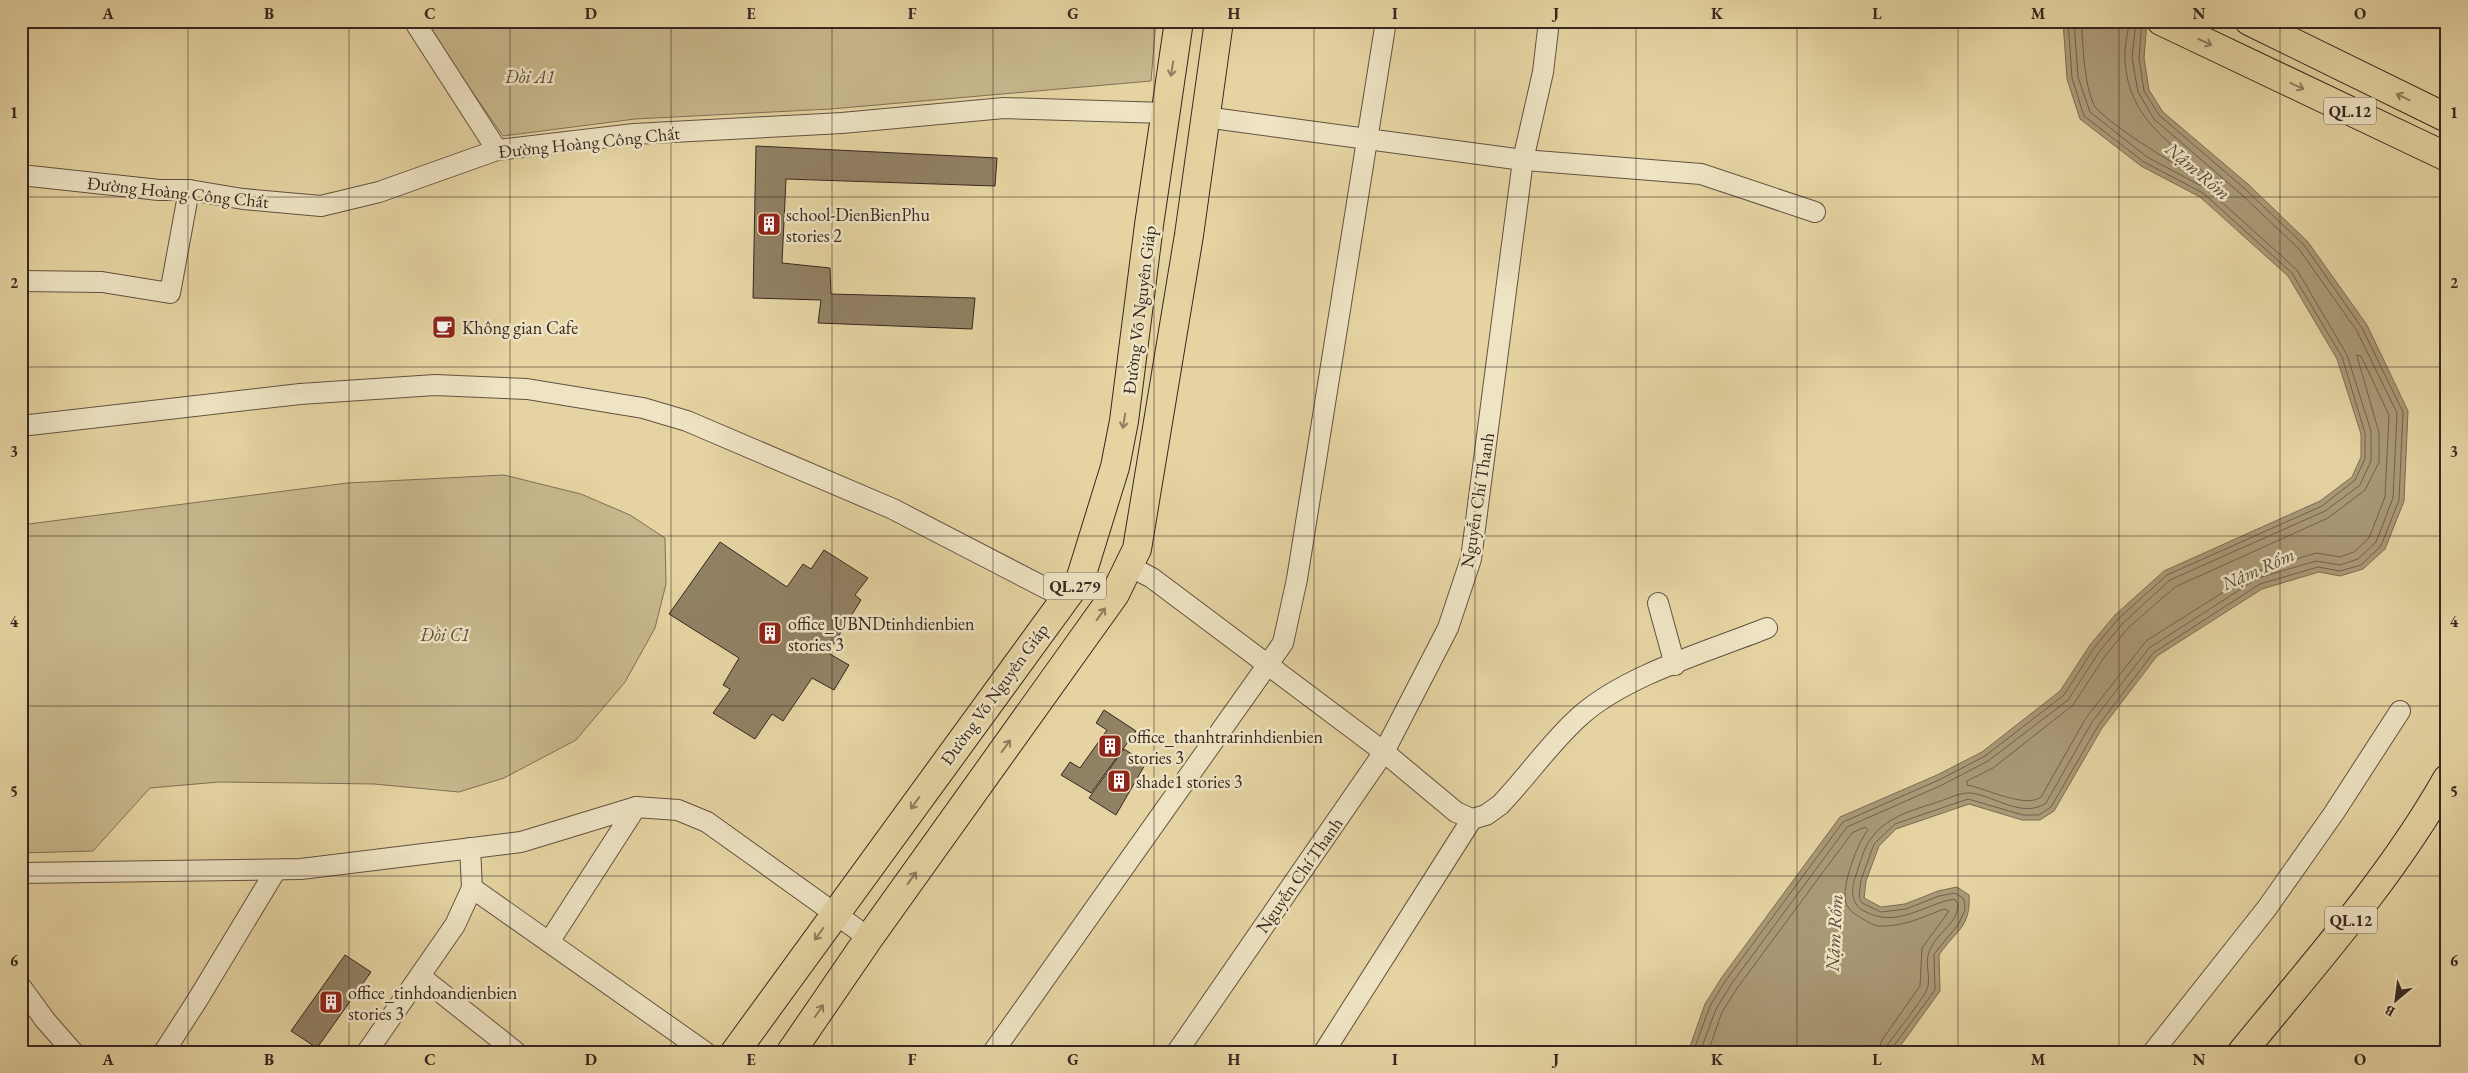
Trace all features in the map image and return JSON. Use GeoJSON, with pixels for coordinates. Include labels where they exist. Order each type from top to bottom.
{"type":"FeatureCollection","features":[{"type":"Feature","properties":{"kind":"highway","name":"Đường Võ Nguyên Giáp"},"geometry":{"type":"LineString","coordinates":[[735,1052],[835,912],[1081,577],[1115,467],[1126,411],[1179,21]]}},
{"type":"Feature","properties":{"kind":"highway","name":"Đường Võ Nguyên Giáp"},"geometry":{"type":"LineString","coordinates":[[791,1052],[869,938],[1115,594],[1137,549],[1152,471],[1189,235],[1218,21]]}},
{"type":"Feature","properties":{"kind":"highway","name":"QL.12"},"geometry":{"type":"LineString","coordinates":[[2161,21],[2447,157]]}},
{"type":"Feature","properties":{"kind":"highway","name":"QL.12"},"geometry":{"type":"LineString","coordinates":[[2259,26],[2447,118]]}},
{"type":"Feature","properties":{"kind":"highway"},"geometry":{"type":"LineString","coordinates":[[1165,113],[1205,117]]}},
{"type":"Feature","properties":{"kind":"highway"},"geometry":{"type":"LineString","coordinates":[[938,771],[971,796]]}},
{"type":"Feature","properties":{"kind":"highway","name":"QL.12"},"geometry":{"type":"LineString","coordinates":[[2242,1052],[2357,912],[2425,818],[2447,779]]}},
{"type":"Feature","properties":{"kind":"street"},"geometry":{"type":"LineString","coordinates":[[414,21],[497,150]]}},
{"type":"Feature","properties":{"kind":"street"},"geometry":{"type":"LineString","coordinates":[[993,1052],[1283,643],[1297,579],[1386,21]]}},
{"type":"Feature","properties":{"kind":"street","name":"Nguyễn Chí Thanh"},"geometry":{"type":"LineString","coordinates":[[1177,1052],[1384,752],[1448,628],[1471,559],[1523,160],[1543,72],[1549,21]]}},
{"type":"Feature","properties":{"kind":"street","name":"Đường Hoàng Công Chất"},"geometry":{"type":"LineString","coordinates":[[21,175],[159,190],[189,190],[242,199],[320,206],[379,192],[497,150],[634,134],[842,122],[1004,108],[1165,113]]}},
{"type":"Feature","properties":{"kind":"street"},"geometry":{"type":"LineString","coordinates":[[1205,117],[1523,160],[1701,174],[1815,212]]}},
{"type":"Feature","properties":{"kind":"street"},"geometry":{"type":"LineString","coordinates":[[21,281],[102,282],[170,293],[189,190]]}},
{"type":"Feature","properties":{"kind":"street"},"geometry":{"type":"LineString","coordinates":[[21,426],[300,394],[435,385],[527,388],[644,408],[687,421],[893,509],[1065,598]]}},
{"type":"Feature","properties":{"kind":"street"},"geometry":{"type":"LineString","coordinates":[[1129,566],[1152,578],[1384,752],[1456,812],[1472,819],[1486,815],[1500,805],[1579,717],[1625,687],[1767,628]]}},
{"type":"Feature","properties":{"kind":"street"},"geometry":{"type":"LineString","coordinates":[[1658,603],[1675,665]]}},
{"type":"Feature","properties":{"kind":"street"},"geometry":{"type":"LineString","coordinates":[[2153,1052],[2267,908],[2334,813],[2400,711]]}},
{"type":"Feature","properties":{"kind":"street"},"geometry":{"type":"LineString","coordinates":[[549,942],[636,807]]}},
{"type":"Feature","properties":{"kind":"street"},"geometry":{"type":"LineString","coordinates":[[21,873],[302,869],[521,842],[636,807],[678,810],[707,822],[869,938]]}},
{"type":"Feature","properties":{"kind":"street"},"geometry":{"type":"LineString","coordinates":[[1324,1052],[1472,819]]}},
{"type":"Feature","properties":{"kind":"street"},"geometry":{"type":"LineString","coordinates":[[367,1052],[455,925],[472,888],[470,848]]}},
{"type":"Feature","properties":{"kind":"street"},"geometry":{"type":"LineString","coordinates":[[164,1052],[276,870]]}},
{"type":"Feature","properties":{"kind":"street"},"geometry":{"type":"LineString","coordinates":[[472,888],[705,1052]]}},
{"type":"Feature","properties":{"kind":"street"},"geometry":{"type":"LineString","coordinates":[[420,976],[516,1052]]}},
{"type":"Feature","properties":{"kind":"street"},"geometry":{"type":"LineString","coordinates":[[21,987],[45,1020],[73,1052]]}},
{"type":"Feature","properties":{"kind":"green space","name":"Đồi A1"},"geometry":{"type":"Polygon","coordinates":[[[423,21],[1156,21],[1151,81],[831,109],[635,119],[503,136],[423,21]]]}},
{"type":"Feature","properties":{"kind":"green space","name":"Đồi C1"},"geometry":{"type":"Polygon","coordinates":[[[504,475],[581,494],[630,515],[665,538],[666,584],[655,628],[625,682],[576,740],[504,778],[459,792],[374,784],[306,783],[219,782],[150,788],[93,851],[21,853],[21,525],[347,483],[504,475]]]}},
{"type":"Feature","properties":{"kind":"water","name":"Nậm Rốm"},"geometry":{"type":"Polygon","coordinates":[[[2063,21],[2147,21],[2144,58],[2149,90],[2163,112],[2249,185],[2308,242],[2367,325],[2408,411],[2404,501],[2385,549],[2363,569],[2340,576],[2319,572],[2262,589],[2157,656],[2102,728],[2054,811],[2040,820],[2022,820],[1969,804],[1896,829],[1879,846],[1866,881],[1864,898],[1881,907],[1905,904],[1938,891],[1957,887],[1969,895],[1969,906],[1965,922],[1939,955],[1940,991],[1896,1052],[1688,1052],[1705,1004],[1722,977],[1840,817],[1937,775],[1982,752],[2060,691],[2090,645],[2115,615],[2164,571],[2320,501],[2352,477],[2361,457],[2361,434],[2337,359],[2288,276],[2200,197],[2141,166],[2080,119],[2067,79],[2063,21]]]}},
{"type":"Feature","properties":{"kind":"building","name":"school-DienBienPhu stories 2"},"geometry":{"type":"Polygon","coordinates":[[[756,146],[997,158],[995,186],[786,179],[782,263],[830,268],[831,294],[975,298],[972,329],[818,323],[821,300],[753,298],[756,146]]]}},
{"type":"Feature","properties":{"kind":"building","name":"office_UBNDtinhdienbien stories 3"},"geometry":{"type":"Polygon","coordinates":[[[720,542],[787,587],[803,564],[811,569],[824,550],[868,578],[855,595],[861,600],[828,653],[849,665],[834,690],[812,678],[783,721],[772,714],[755,739],[713,713],[730,689],[723,685],[739,658],[669,614],[720,542]]]}},
{"type":"Feature","properties":{"kind":"building","name":"office_thanhtrarinhdienbien stories 3"},"geometry":{"type":"Polygon","coordinates":[[[1104,710],[1136,731],[1091,793],[1061,775],[1070,762],[1080,768],[1107,730],[1096,723],[1104,710]]]}},
{"type":"Feature","properties":{"kind":"building","name":"shade1 stories 3"},"geometry":{"type":"Polygon","coordinates":[[[1124,749],[1146,763],[1116,815],[1089,798],[1124,749]]]}},
{"type":"Feature","properties":{"kind":"building","name":"office_tinhdoandienbien stories 3"},"geometry":{"type":"Polygon","coordinates":[[[345,955],[371,972],[317,1048],[291,1031],[345,955]]]}},
{"type":"Feature","properties":{"kind":"place","name":"school-DienBienPhu stories 2"},"geometry":{"type":"Point","coordinates":[769,224]}},
{"type":"Feature","properties":{"kind":"place","name":"Không gian Cafe"},"geometry":{"type":"Point","coordinates":[444,327]}},
{"type":"Feature","properties":{"kind":"place","name":"office_UBNDtinhdienbien stories 3"},"geometry":{"type":"Point","coordinates":[770,633]}},
{"type":"Feature","properties":{"kind":"place","name":"office_thanhtrarinhdienbien stories 3"},"geometry":{"type":"Point","coordinates":[1110,746]}},
{"type":"Feature","properties":{"kind":"place","name":"shade1 stories 3"},"geometry":{"type":"Point","coordinates":[1119,781]}},
{"type":"Feature","properties":{"kind":"place","name":"office_tinhdoandienbien stories 3"},"geometry":{"type":"Point","coordinates":[331,1002]}}]}
